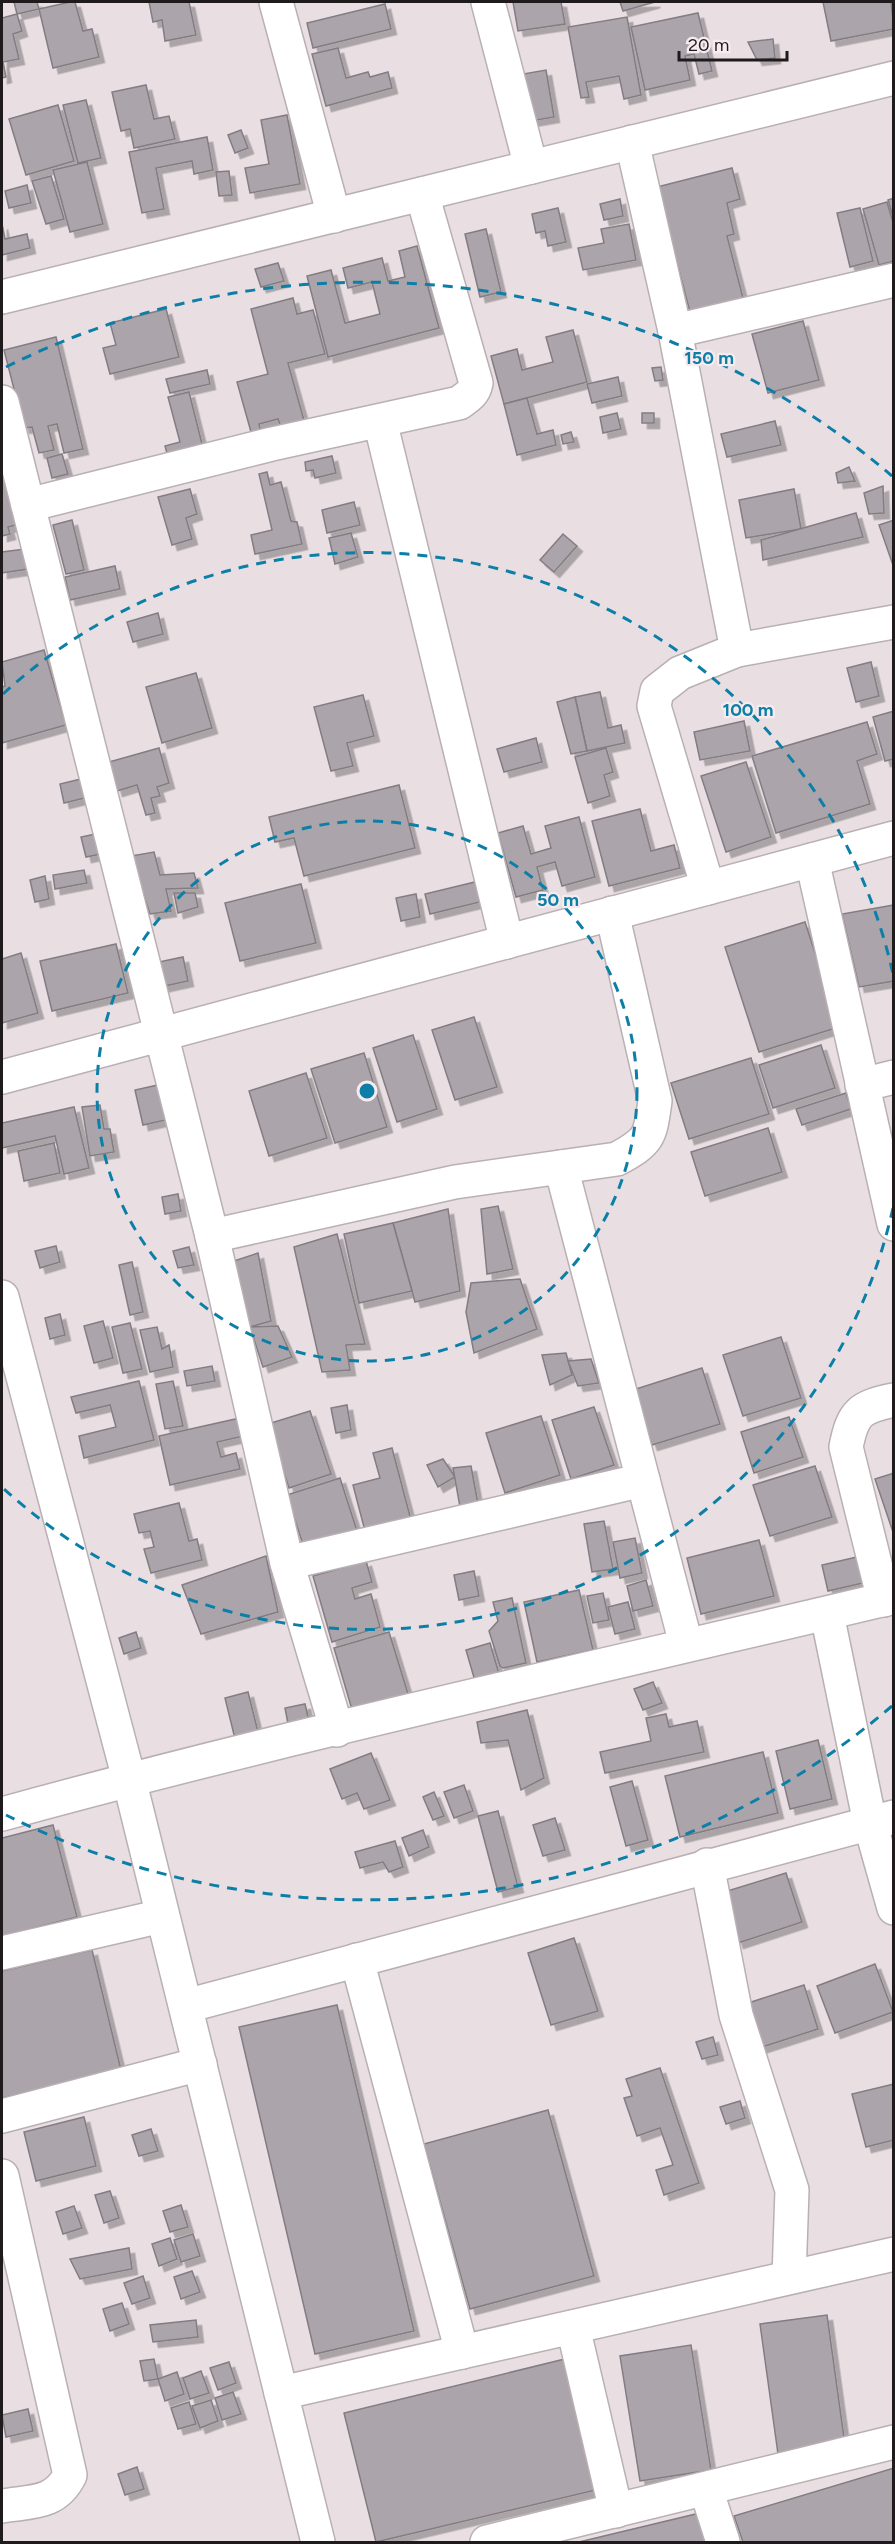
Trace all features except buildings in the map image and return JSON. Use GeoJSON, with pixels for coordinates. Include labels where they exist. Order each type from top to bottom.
{"type":"FeatureCollection","features":[{"type":"Feature","properties":{"kind":"street"},"geometry":{"type":"LineString","coordinates":[[276,2],[334,216]]}},
{"type":"Feature","properties":{"kind":"street"},"geometry":{"type":"LineString","coordinates":[[488,2],[531,167]]}},
{"type":"Feature","properties":{"kind":"street"},"geometry":{"type":"LineString","coordinates":[[2,297],[894,78]]}},
{"type":"Feature","properties":{"kind":"street"},"geometry":{"type":"LineString","coordinates":[[633,142],[675,331],[737,650]]}},
{"type":"Feature","properties":{"kind":"street"},"geometry":{"type":"LineString","coordinates":[[28,505],[272,444],[459,403],[474,390],[476,383],[422,194]]}},
{"type":"Feature","properties":{"kind":"street"},"geometry":{"type":"LineString","coordinates":[[675,331],[894,280]]}},
{"type":"Feature","properties":{"kind":"street"},"geometry":{"type":"LineString","coordinates":[[2,402],[159,1033],[212,1236],[287,1563],[337,1730]]}},
{"type":"Feature","properties":{"kind":"street"},"geometry":{"type":"LineString","coordinates":[[380,421],[507,942]]}},
{"type":"Feature","properties":{"kind":"street"},"geometry":{"type":"LineString","coordinates":[[708,888],[654,706],[655,697],[662,685],[680,673],[737,650],[894,622]]}},
{"type":"Feature","properties":{"kind":"street"},"geometry":{"type":"LineString","coordinates":[[2,1077],[159,1033],[894,838]]}},
{"type":"Feature","properties":{"kind":"street"},"geometry":{"type":"LineString","coordinates":[[812,860],[894,1224]]}},
{"type":"Feature","properties":{"kind":"street"},"geometry":{"type":"LineString","coordinates":[[212,1236],[455,1182],[617,1159],[640,1146],[651,1131],[655,1101],[612,914]]}},
{"type":"Feature","properties":{"kind":"street"},"geometry":{"type":"LineString","coordinates":[[862,1085],[894,1077]]}},
{"type":"Feature","properties":{"kind":"street"},"geometry":{"type":"LineString","coordinates":[[561,1167],[686,1644]]}},
{"type":"Feature","properties":{"kind":"street"},"geometry":{"type":"LineString","coordinates":[[2,1297],[129,1779],[318,2542]]}},
{"type":"Feature","properties":{"kind":"street"},"geometry":{"type":"LineString","coordinates":[[2,1814],[129,1779],[686,1644],[889,1599],[846,1446],[849,1431],[857,1416],[868,1405],[894,1400]]}},
{"type":"Feature","properties":{"kind":"street"},"geometry":{"type":"LineString","coordinates":[[287,1563],[643,1480]]}},
{"type":"Feature","properties":{"kind":"street"},"geometry":{"type":"LineString","coordinates":[[827,1614],[882,1820],[894,1908]]}},
{"type":"Feature","properties":{"kind":"street"},"geometry":{"type":"LineString","coordinates":[[186,2006],[882,1820]]}},
{"type":"Feature","properties":{"kind":"street"},"geometry":{"type":"LineString","coordinates":[[707,1865],[736,2015],[792,2190],[789,2277]]}},
{"type":"Feature","properties":{"kind":"street"},"geometry":{"type":"LineString","coordinates":[[2,1953],[162,1916]]}},
{"type":"Feature","properties":{"kind":"street"},"geometry":{"type":"LineString","coordinates":[[357,1960],[462,2352]]}},
{"type":"Feature","properties":{"kind":"street"},"geometry":{"type":"LineString","coordinates":[[2,2116],[200,2064]]}},
{"type":"Feature","properties":{"kind":"street"},"geometry":{"type":"LineString","coordinates":[[2,2176],[70,2475],[63,2488],[51,2497],[2,2506]]}},
{"type":"Feature","properties":{"kind":"street"},"geometry":{"type":"LineString","coordinates":[[281,2393],[894,2254]]}},
{"type":"Feature","properties":{"kind":"street"},"geometry":{"type":"LineString","coordinates":[[573,2327],[616,2511]]}},
{"type":"Feature","properties":{"kind":"street"},"geometry":{"type":"LineString","coordinates":[[507,2540],[894,2442]]}},
{"type":"Feature","properties":{"kind":"street"},"geometry":{"type":"LineString","coordinates":[[706,2488],[723,2542]]}}]}
